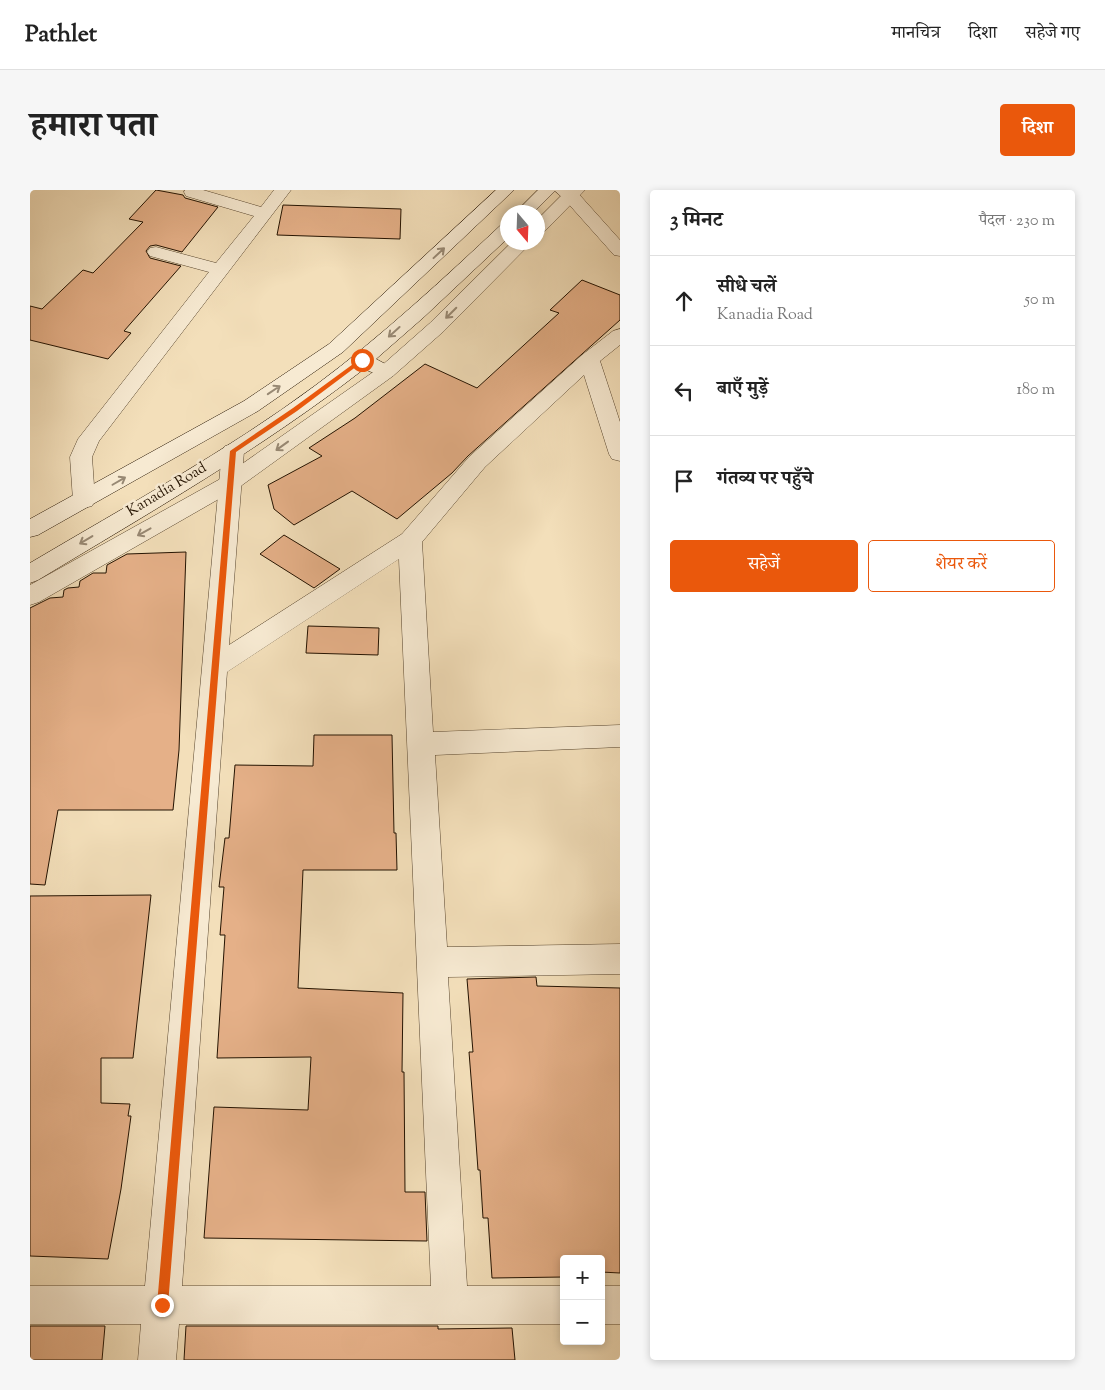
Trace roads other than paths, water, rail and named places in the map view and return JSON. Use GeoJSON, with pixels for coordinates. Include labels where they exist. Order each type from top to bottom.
{"type":"FeatureCollection","features":[{"type":"Feature","properties":{"kind":"street"},"geometry":{"type":"LineString","coordinates":[[84,500],[81,457],[89,440],[283,190]]}},
{"type":"Feature","properties":{"kind":"street","name":"Kanadia Road"},"geometry":{"type":"LineString","coordinates":[[30,529],[251,406],[336,348],[506,190]]}},
{"type":"Feature","properties":{"kind":"street"},"geometry":{"type":"LineString","coordinates":[[532,205],[548,190]]}},
{"type":"Feature","properties":{"kind":"street"},"geometry":{"type":"LineString","coordinates":[[192,192],[265,214]]}},
{"type":"Feature","properties":{"kind":"street"},"geometry":{"type":"LineString","coordinates":[[545,220],[570,192],[620,251]]}},
{"type":"Feature","properties":{"kind":"street","name":"Kanadia Road"},"geometry":{"type":"LineString","coordinates":[[30,574],[233,451],[295,410],[362,360],[453,280],[500,236]]}},
{"type":"Feature","properties":{"kind":"street"},"geometry":{"type":"LineString","coordinates":[[30,596],[230,483],[386,372],[437,327],[515,250]]}},
{"type":"Feature","properties":{"kind":"street"},"geometry":{"type":"LineString","coordinates":[[156,252],[221,270]]}},
{"type":"Feature","properties":{"kind":"street"},"geometry":{"type":"LineString","coordinates":[[453,280],[476,288]]}},
{"type":"Feature","properties":{"kind":"street"},"geometry":{"type":"LineString","coordinates":[[214,668],[410,540],[477,462],[589,359],[620,335]]}},
{"type":"Feature","properties":{"kind":"street"},"geometry":{"type":"LineString","coordinates":[[589,359],[620,454]]}},
{"type":"Feature","properties":{"kind":"street"},"geometry":{"type":"LineString","coordinates":[[362,360],[386,372]]}},
{"type":"Feature","properties":{"kind":"street"},"geometry":{"type":"LineString","coordinates":[[295,410],[314,422]]}},
{"type":"Feature","properties":{"kind":"street"},"geometry":{"type":"LineString","coordinates":[[157,1360],[233,451]]}},
{"type":"Feature","properties":{"kind":"street"},"geometry":{"type":"LineString","coordinates":[[410,540],[450,1305]]}},
{"type":"Feature","properties":{"kind":"street"},"geometry":{"type":"LineString","coordinates":[[421,744],[620,736]]}},
{"type":"Feature","properties":{"kind":"street"},"geometry":{"type":"LineString","coordinates":[[432,962],[620,959]]}},
{"type":"Feature","properties":{"kind":"street"},"geometry":{"type":"LineString","coordinates":[[30,1305],[560,1304]]}},
{"type":"Feature","properties":{"kind":"street"},"geometry":{"type":"LineString","coordinates":[[605,1304],[620,1304]]}}]}
